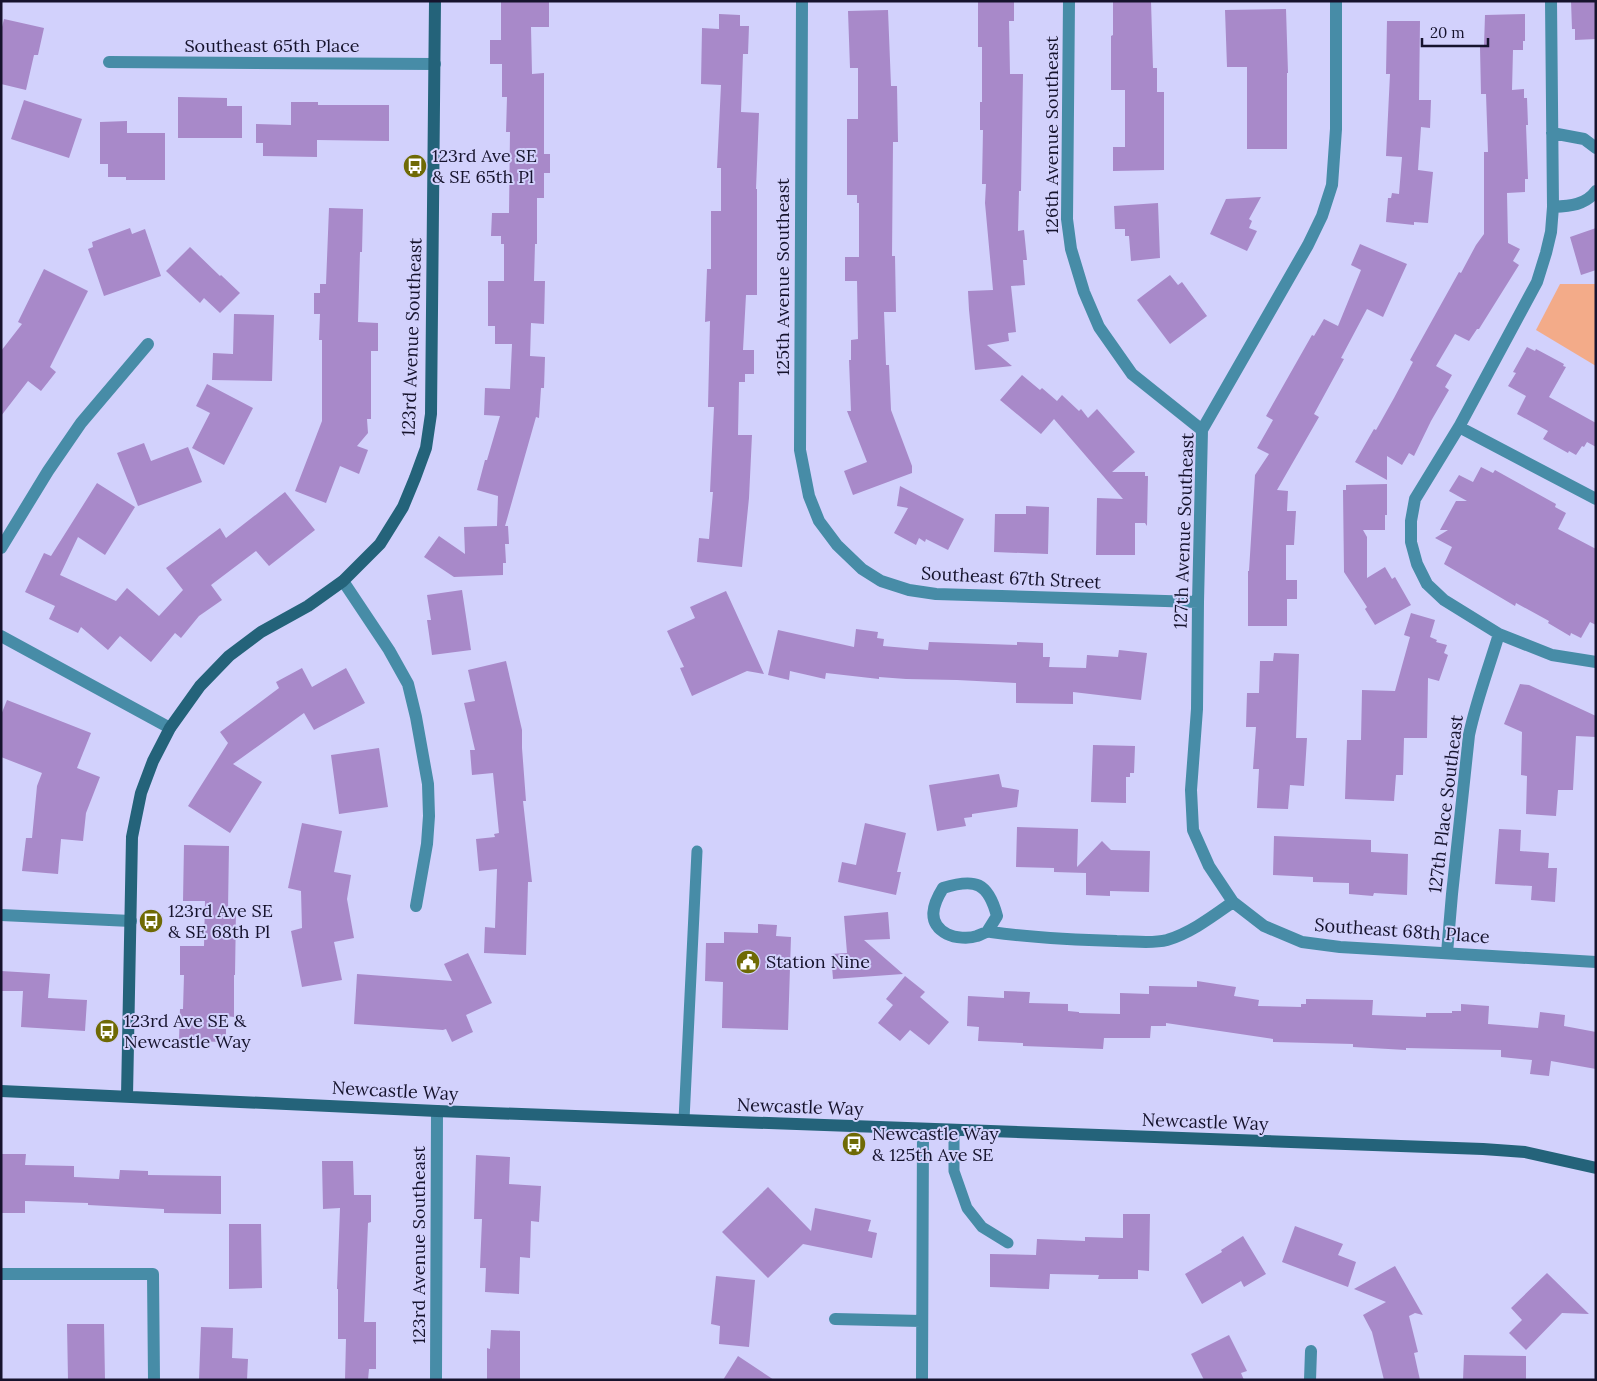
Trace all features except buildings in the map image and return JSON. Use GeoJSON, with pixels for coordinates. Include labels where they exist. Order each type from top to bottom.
{"type":"FeatureCollection","features":[{"type":"Feature","properties":{"kind":"main road","name":"123rd Avenue Southeast"},"geometry":{"type":"LineString","coordinates":[[127,1096],[132,837],[141,793],[154,761],[170,728],[200,686],[229,656],[261,632],[308,606],[343,581],[380,544],[403,507],[426,448],[431,414],[436,1]]}},
{"type":"Feature","properties":{"kind":"main road","name":"Newcastle Way"},"geometry":{"type":"LineString","coordinates":[[1,1091],[437,1111],[1483,1148],[1525,1152],[1596,1168]]}},
{"type":"Feature","properties":{"kind":"street","name":"125th Avenue Southeast"},"geometry":{"type":"LineString","coordinates":[[802,1],[800,450],[809,496],[818,522],[837,545]]}},
{"type":"Feature","properties":{"kind":"street","name":"126th Avenue Southeast"},"geometry":{"type":"LineString","coordinates":[[1069,1],[1066,219],[1071,249],[1084,292],[1099,327],[1132,374],[1202,430]]}},
{"type":"Feature","properties":{"kind":"street","name":"127th Avenue Southeast"},"geometry":{"type":"LineString","coordinates":[[1233,902],[1209,866],[1193,830],[1191,790],[1197,709],[1202,430],[1308,245],[1322,216],[1332,185],[1336,155],[1336,1]]}},
{"type":"Feature","properties":{"kind":"street"},"geometry":{"type":"LineString","coordinates":[[1551,1],[1554,207],[1546,253],[1537,282],[1459,427],[1415,499],[1411,521],[1411,542],[1417,564],[1427,584],[1444,600],[1499,634],[1552,655],[1596,662]]}},
{"type":"Feature","properties":{"kind":"street","name":"Southeast 65th Place"},"geometry":{"type":"LineString","coordinates":[[109,62],[435,64]]}},
{"type":"Feature","properties":{"kind":"street"},"geometry":{"type":"LineString","coordinates":[[1552,133],[1584,139],[1596,148]]}},
{"type":"Feature","properties":{"kind":"street"},"geometry":{"type":"LineString","coordinates":[[1554,207],[1574,206],[1591,197],[1596,190]]}},
{"type":"Feature","properties":{"kind":"street"},"geometry":{"type":"LineString","coordinates":[[1,548],[48,471],[81,423],[148,344]]}},
{"type":"Feature","properties":{"kind":"street"},"geometry":{"type":"LineString","coordinates":[[1459,427],[1596,499]]}},
{"type":"Feature","properties":{"kind":"street","name":"Southeast 67th Street"},"geometry":{"type":"LineString","coordinates":[[837,545],[862,569],[881,581],[909,590],[936,594],[1198,602]]}},
{"type":"Feature","properties":{"kind":"street"},"geometry":{"type":"LineString","coordinates":[[343,581],[389,650],[408,684],[416,716],[428,784],[430,816],[416,906]]}},
{"type":"Feature","properties":{"kind":"street","name":"127th Place Southeast"},"geometry":{"type":"LineString","coordinates":[[1447,953],[1469,735],[1474,711],[1499,634]]}},
{"type":"Feature","properties":{"kind":"street"},"geometry":{"type":"LineString","coordinates":[[1,636],[170,728]]}},
{"type":"Feature","properties":{"kind":"street"},"geometry":{"type":"LineString","coordinates":[[987,932],[997,916],[993,901],[987,892],[975,884],[959,883],[943,888],[935,902],[933,914],[937,925],[947,934],[962,938],[987,932],[1051,939],[1144,942],[1166,940],[1193,929],[1233,902]]}},
{"type":"Feature","properties":{"kind":"street","name":"Southeast 68th Place"},"geometry":{"type":"LineString","coordinates":[[1233,902],[1264,926],[1302,942],[1340,947],[1596,962]]}},
{"type":"Feature","properties":{"kind":"street"},"geometry":{"type":"LineString","coordinates":[[1,915],[131,920]]}},
{"type":"Feature","properties":{"kind":"street","name":"123rd Avenue Southeast"},"geometry":{"type":"LineString","coordinates":[[436,1380],[437,1111]]}},
{"type":"Feature","properties":{"kind":"street"},"geometry":{"type":"LineString","coordinates":[[922,1380],[923,1129]]}},
{"type":"Feature","properties":{"kind":"street"},"geometry":{"type":"LineString","coordinates":[[1,1274],[154,1274],[154,1380]]}},
{"type":"Feature","properties":{"kind":"street"},"geometry":{"type":"LineString","coordinates":[[835,1319],[921,1322]]}},
{"type":"Feature","properties":{"kind":"street"},"geometry":{"type":"LineString","coordinates":[[1310,1380],[1312,1351]]}},
{"type":"Feature","properties":{"kind":"lane"},"geometry":{"type":"LineString","coordinates":[[684,1120],[697,852]]}},
{"type":"Feature","properties":{"kind":"lane"},"geometry":{"type":"LineString","coordinates":[[954,1130],[954,1171],[967,1208],[982,1226],[1008,1243]]}},
{"type":"Feature","properties":{"kind":"shaded area"},"geometry":{"type":"Polygon","coordinates":[[[1560,284],[1596,284],[1596,366],[1536,330],[1560,284]]]}},
{"type":"Feature","properties":{"kind":"place","name":"123rd Ave SE & SE 65th Pl"},"geometry":{"type":"Point","coordinates":[415,166]}},
{"type":"Feature","properties":{"kind":"place","name":"123rd Ave SE & SE 68th Pl"},"geometry":{"type":"Point","coordinates":[151,921]}},
{"type":"Feature","properties":{"kind":"place","name":"Station Nine"},"geometry":{"type":"Point","coordinates":[748,962]}},
{"type":"Feature","properties":{"kind":"place","name":"123rd Ave SE & Newcastle Way"},"geometry":{"type":"Point","coordinates":[107,1031]}},
{"type":"Feature","properties":{"kind":"place","name":"Newcastle Way & 125th Ave SE"},"geometry":{"type":"Point","coordinates":[854,1144]}}]}
